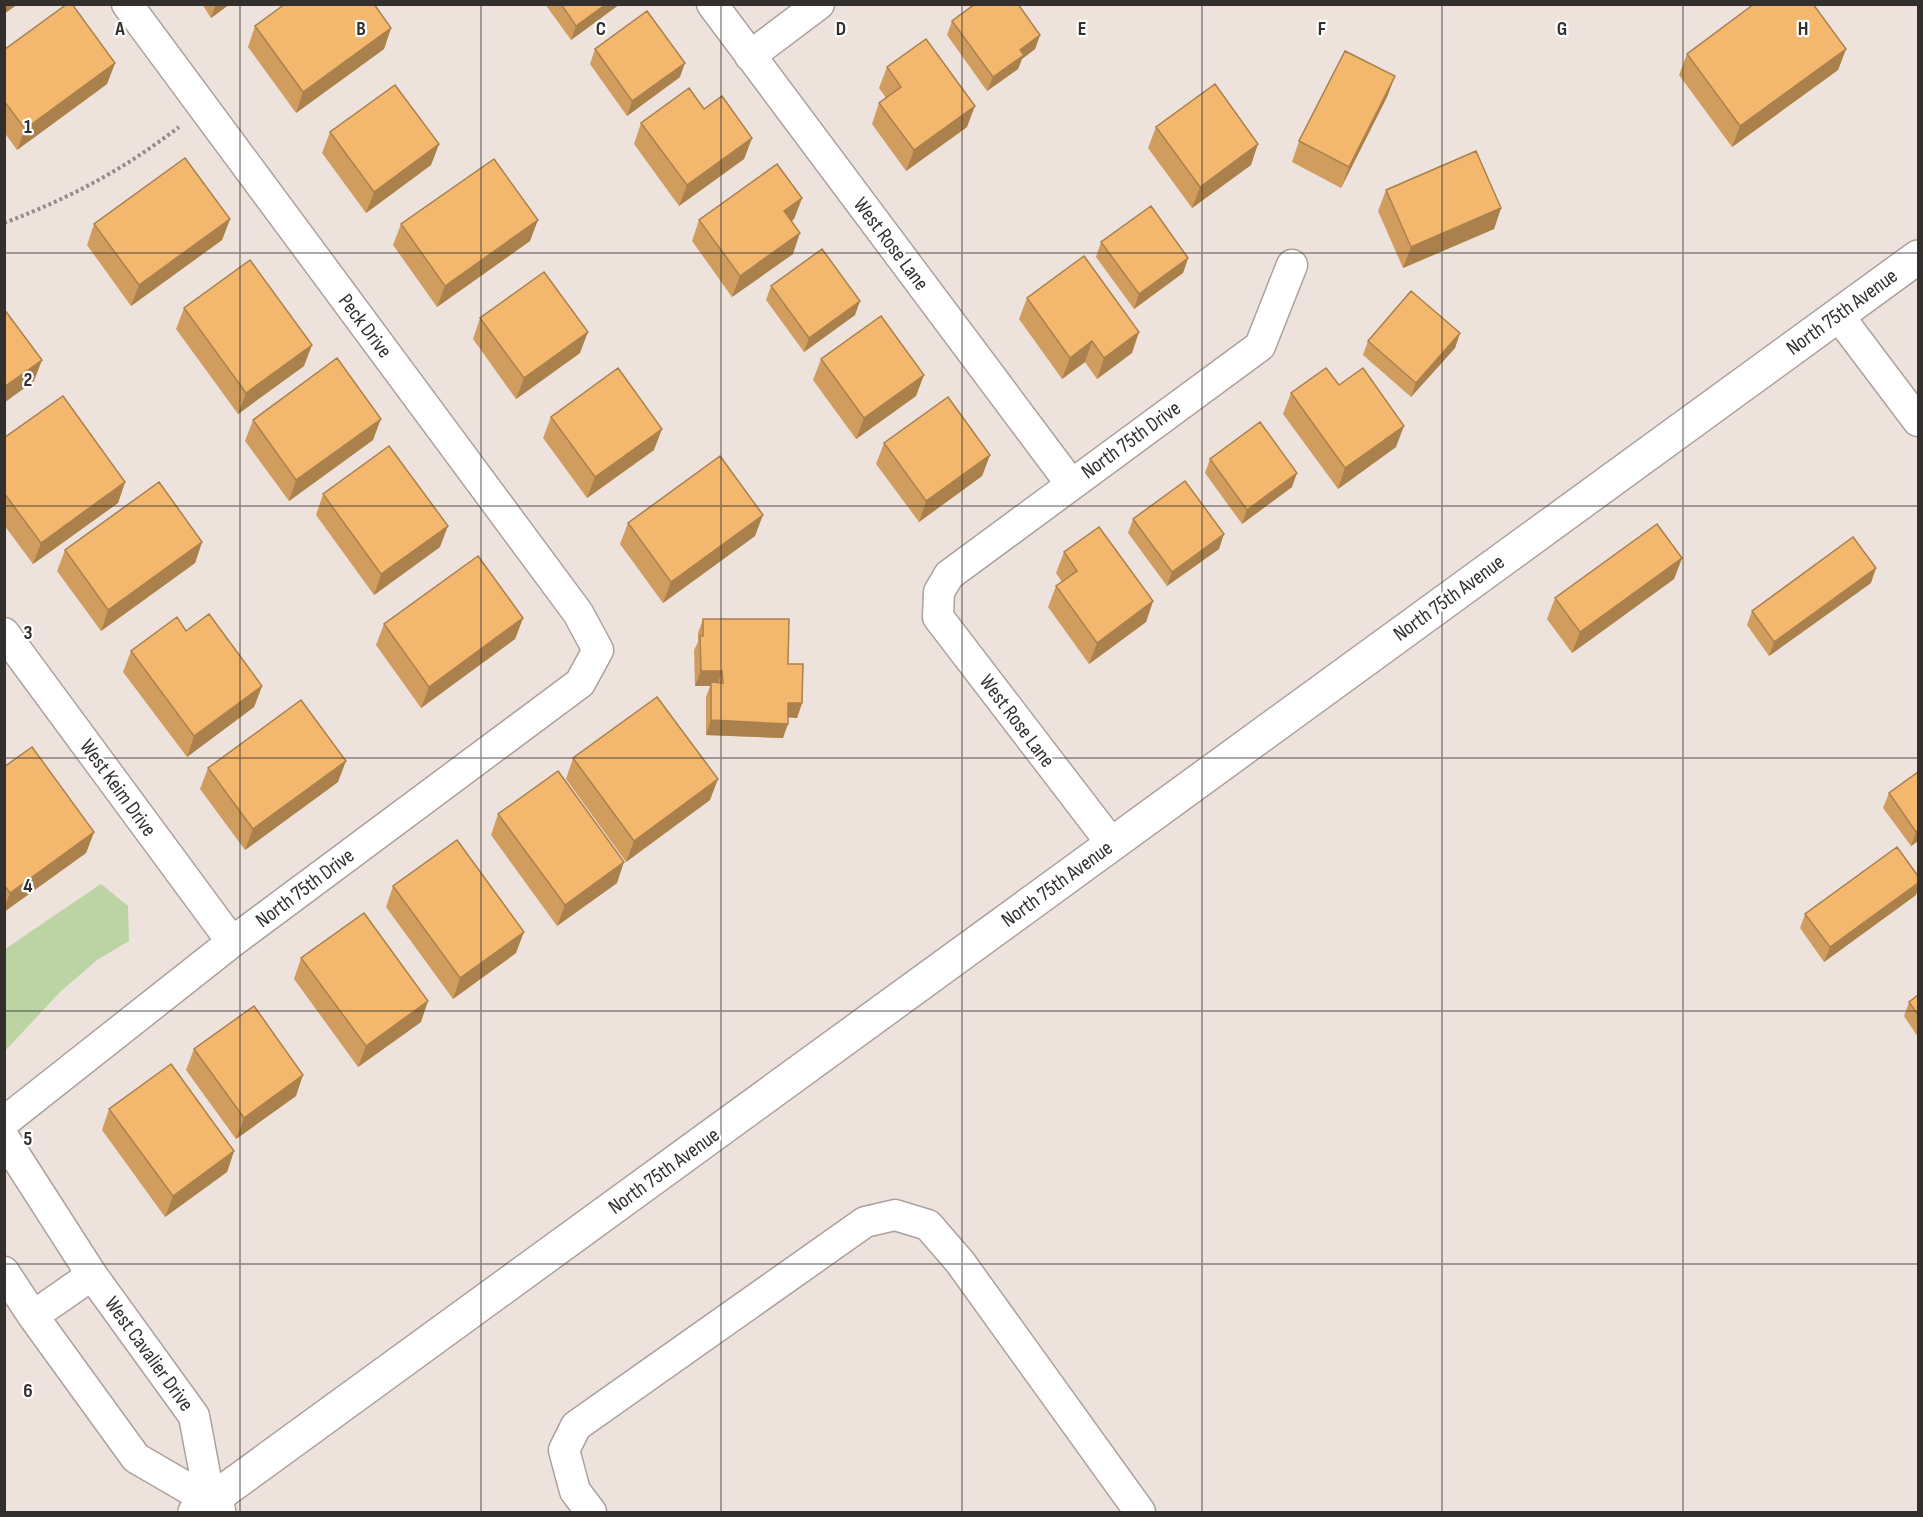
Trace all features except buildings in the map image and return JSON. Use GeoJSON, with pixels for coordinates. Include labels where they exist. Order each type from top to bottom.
{"type":"FeatureCollection","features":[{"type":"Feature","properties":{"kind":"main road","name":"North 75th Avenue"},"geometry":{"type":"LineString","coordinates":[[211,1510],[1112,844],[1918,257]]}},
{"type":"Feature","properties":{"kind":"street","name":"Peck Drive"},"geometry":{"type":"LineString","coordinates":[[127,4],[578,613],[598,650]]}},
{"type":"Feature","properties":{"kind":"street","name":"West Rose Lane"},"geometry":{"type":"LineString","coordinates":[[712,4],[1071,484]]}},
{"type":"Feature","properties":{"kind":"street"},"geometry":{"type":"LineString","coordinates":[[750,56],[819,4]]}},
{"type":"Feature","properties":{"kind":"street","name":"North 75th Drive"},"geometry":{"type":"LineString","coordinates":[[939,592],[949,575],[1260,346],[1292,265]]}},
{"type":"Feature","properties":{"kind":"street"},"geometry":{"type":"LineString","coordinates":[[1838,315],[1918,420]]}},
{"type":"Feature","properties":{"kind":"street","name":"West Rose Lane"},"geometry":{"type":"LineString","coordinates":[[939,592],[938,617],[1112,844]]}},
{"type":"Feature","properties":{"kind":"street","name":"West Keim Drive"},"geometry":{"type":"LineString","coordinates":[[4,633],[232,942]]}},
{"type":"Feature","properties":{"kind":"street","name":"North 75th Drive"},"geometry":{"type":"LineString","coordinates":[[4,1122],[232,942],[580,683],[598,650]]}},
{"type":"Feature","properties":{"kind":"street","name":"West Cavalier Drive"},"geometry":{"type":"LineString","coordinates":[[4,1138],[92,1275],[194,1416],[211,1510]]}},
{"type":"Feature","properties":{"kind":"street"},"geometry":{"type":"LineString","coordinates":[[591,1512],[575,1491],[564,1450],[576,1426],[865,1222],[895,1215],[928,1225],[960,1262],[1140,1512]]}},
{"type":"Feature","properties":{"kind":"street"},"geometry":{"type":"LineString","coordinates":[[4,1272],[33,1316],[136,1458],[211,1510]]}},
{"type":"Feature","properties":{"kind":"street"},"geometry":{"type":"LineString","coordinates":[[33,1316],[92,1275]]}},
{"type":"Feature","properties":{"kind":"path"},"geometry":{"type":"LineString","coordinates":[[4,223],[48,206],[120,169],[203,108]]}},
{"type":"Feature","properties":{"kind":"green space"},"geometry":{"type":"Polygon","coordinates":[[[101,884],[128,906],[129,941],[97,960],[60,992],[5,1051],[5,949],[101,884]]]}}]}
